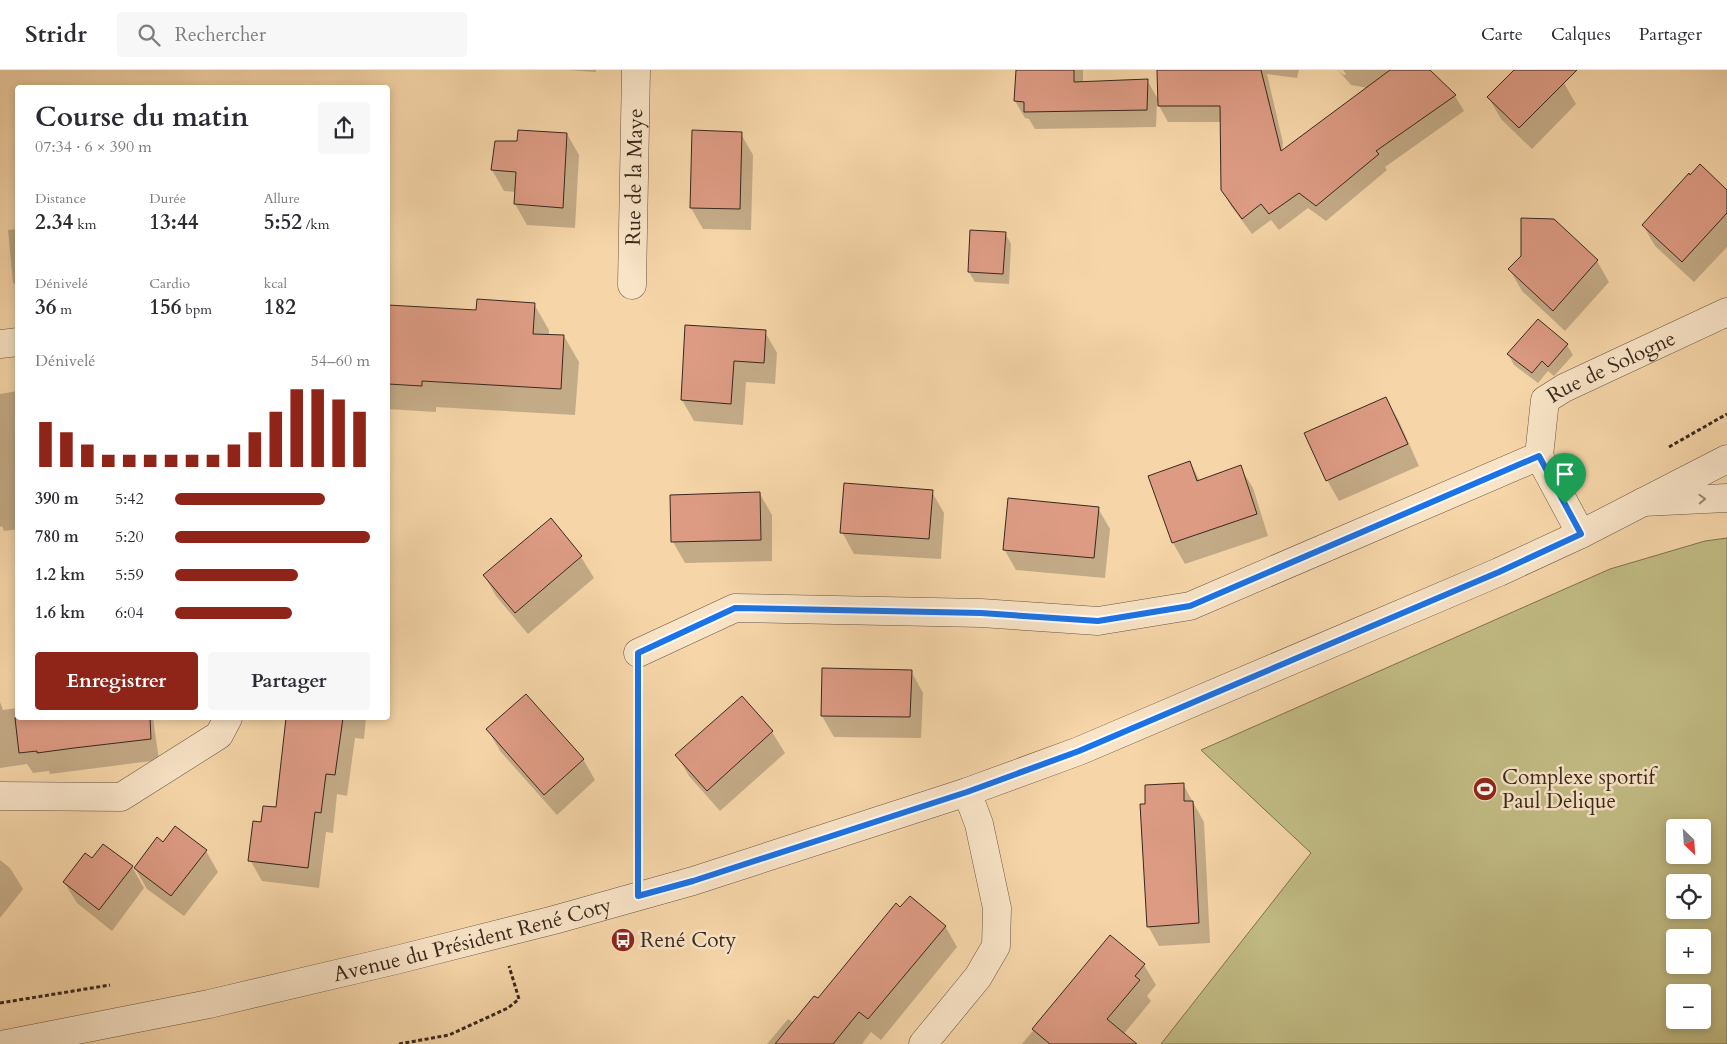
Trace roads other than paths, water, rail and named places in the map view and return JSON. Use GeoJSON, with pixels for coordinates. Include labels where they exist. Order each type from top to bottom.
{"type":"FeatureCollection","features":[{"type":"Feature","properties":{"kind":"street","name":"Rue de la Maye"},"geometry":{"type":"LineString","coordinates":[[632,285],[636,70]]}},
{"type":"Feature","properties":{"kind":"street","name":"Rue de Sologne"},"geometry":{"type":"LineString","coordinates":[[1539,456],[1545,400],[1564,388],[1727,312]]}},
{"type":"Feature","properties":{"kind":"street"},"geometry":{"type":"LineString","coordinates":[[0,344],[15,342]]}},
{"type":"Feature","properties":{"kind":"street"},"geometry":{"type":"LineString","coordinates":[[638,653],[735,608],[981,613],[1098,621],[1190,606],[1539,456],[1581,534]]}},
{"type":"Feature","properties":{"kind":"street","name":"Avenue du Président René Coty"},"geometry":{"type":"LineString","coordinates":[[6,1044],[209,1004],[498,934],[693,881],[967,792],[1079,751],[1499,572],[1581,534],[1727,459]]}},
{"type":"Feature","properties":{"kind":"street"},"geometry":{"type":"LineString","coordinates":[[1643,502],[1727,498]]}},
{"type":"Feature","properties":{"kind":"street"},"geometry":{"type":"LineString","coordinates":[[0,796],[121,797],[219,735],[227,720]]}},
{"type":"Feature","properties":{"kind":"street"},"geometry":{"type":"LineString","coordinates":[[923,1044],[978,977],[996,946],[997,908],[979,824],[967,792]]}},
{"type":"Feature","properties":{"kind":"place","name":"Complexe sportif Paul Delique"},"geometry":{"type":"Point","coordinates":[1485,789]}},
{"type":"Feature","properties":{"kind":"place","name":"René Coty"},"geometry":{"type":"Point","coordinates":[623,940]}}]}
